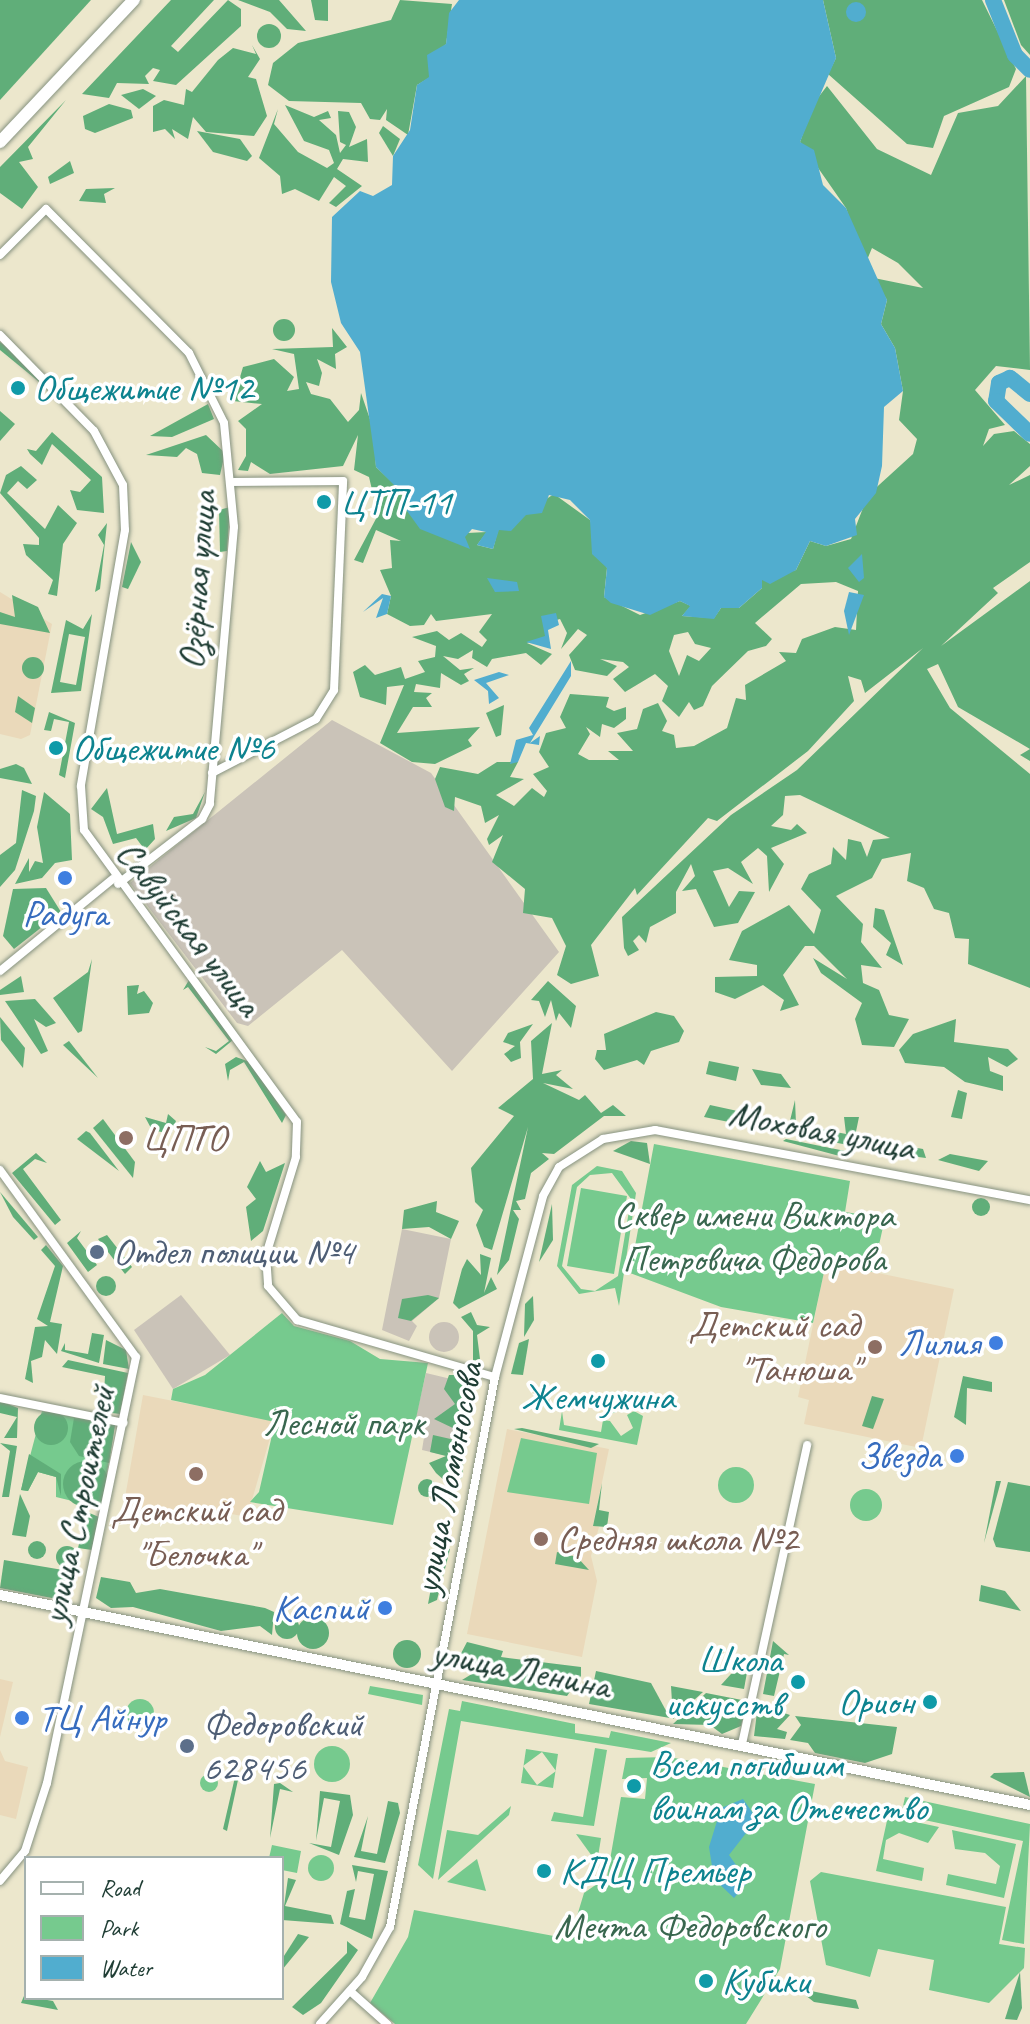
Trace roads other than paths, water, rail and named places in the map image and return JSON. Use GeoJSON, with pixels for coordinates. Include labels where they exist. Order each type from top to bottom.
{"type":"FeatureCollection","features":[{"type":"Feature","properties":{"kind":"main road"},"geometry":{"type":"LineString","coordinates":[[0,142],[134,0]]}},
{"type":"Feature","properties":{"kind":"street","name":"Озёрная улица"},"geometry":{"type":"LineString","coordinates":[[0,255],[46,209],[189,353],[221,409],[234,482],[212,773],[202,819],[0,971]]}},
{"type":"Feature","properties":{"kind":"street","name":"Савуйская улица"},"geometry":{"type":"LineString","coordinates":[[0,335],[94,431],[123,485],[125,530],[81,786],[84,830],[115,882],[297,1122],[296,1157],[266,1255],[276,1299],[306,1323],[495,1377]]}},
{"type":"Feature","properties":{"kind":"street"},"geometry":{"type":"LineString","coordinates":[[212,773],[328,708],[336,660],[343,481],[234,482]]}},
{"type":"Feature","properties":{"kind":"street","name":"Моховая улица"},"geometry":{"type":"LineString","coordinates":[[603,1139],[631,1130],[677,1131],[1030,1200]]}},
{"type":"Feature","properties":{"kind":"street","name":"улица Ломоносова"},"geometry":{"type":"LineString","coordinates":[[320,2024],[350,1991],[390,1927],[495,1377],[543,1196],[559,1167],[603,1139]]}},
{"type":"Feature","properties":{"kind":"street","name":"улица Строителей"},"geometry":{"type":"LineString","coordinates":[[0,1170],[131,1342],[135,1372],[85,1611],[34,1831],[0,1881]]}},
{"type":"Feature","properties":{"kind":"street"},"geometry":{"type":"LineString","coordinates":[[0,1398],[124,1423]]}},
{"type":"Feature","properties":{"kind":"street"},"geometry":{"type":"LineString","coordinates":[[742,1744],[807,1445]]}},
{"type":"Feature","properties":{"kind":"street","name":"улица Ленина"},"geometry":{"type":"LineString","coordinates":[[0,1595],[1030,1805]]}},
{"type":"Feature","properties":{"kind":"street"},"geometry":{"type":"LineString","coordinates":[[350,1991],[387,2024]]}},
{"type":"Feature","properties":{"kind":"water"},"geometry":{"type":"Polygon","coordinates":[[[459,0],[823,0],[836,58],[800,142],[814,150],[823,185],[846,208],[887,300],[881,324],[895,348],[903,391],[884,407],[882,466],[876,493],[855,519],[857,535],[826,546],[810,541],[796,570],[770,584],[762,580],[762,588],[739,608],[721,608],[714,619],[682,616],[690,606],[680,601],[650,615],[611,603],[604,597],[607,568],[592,554],[590,520],[570,500],[549,495],[542,513],[526,515],[511,531],[499,530],[493,549],[477,545],[486,532],[472,529],[465,537],[470,549],[420,529],[407,511],[407,498],[376,467],[360,352],[341,323],[331,282],[332,217],[360,191],[373,196],[392,185],[393,156],[410,130],[417,85],[429,77],[427,55],[446,44],[449,13],[459,0]]]}},
{"type":"Feature","properties":{"kind":"water"},"geometry":{"type":"Polygon","coordinates":[[[856,2],[863,5],[866,12],[863,19],[856,22],[849,19],[846,12],[849,5],[856,2]]]}},
{"type":"Feature","properties":{"kind":"water"},"geometry":{"type":"Polygon","coordinates":[[[862,554],[864,578],[859,582],[848,568],[862,554]]]}},
{"type":"Feature","properties":{"kind":"water"},"geometry":{"type":"Polygon","coordinates":[[[487,578],[517,582],[519,591],[495,592],[487,578]]]}},
{"type":"Feature","properties":{"kind":"water"},"geometry":{"type":"Polygon","coordinates":[[[849,592],[864,595],[849,635],[844,611],[849,592]]]}},
{"type":"Feature","properties":{"kind":"water"},"geometry":{"type":"Polygon","coordinates":[[[382,594],[391,596],[387,614],[376,618],[383,598],[363,612],[382,594]]]}},
{"type":"Feature","properties":{"kind":"water"},"geometry":{"type":"Polygon","coordinates":[[[556,613],[559,625],[548,630],[551,649],[526,642],[545,636],[541,616],[556,613]]]}},
{"type":"Feature","properties":{"kind":"water"},"geometry":{"type":"Polygon","coordinates":[[[571,661],[571,676],[530,743],[540,736],[539,745],[526,743],[518,762],[510,764],[516,740],[533,735],[529,728],[571,661]]]}},
{"type":"Feature","properties":{"kind":"water"},"geometry":{"type":"Polygon","coordinates":[[[499,672],[509,675],[486,683],[499,698],[489,704],[488,691],[474,680],[499,672]]]}},
{"type":"Feature","properties":{"kind":"water"},"geometry":{"type":"Polygon","coordinates":[[[743,1799],[757,1819],[729,1855],[748,1882],[734,1898],[714,1879],[709,1847],[721,1808],[743,1799]]]}},
{"type":"Feature","properties":{"kind":"waterway"},"geometry":{"type":"LineString","coordinates":[[993,0],[1015,55],[1030,70]]}},
{"type":"Feature","properties":{"kind":"waterway"},"geometry":{"type":"LineString","coordinates":[[1030,394],[1010,378],[999,383],[996,401],[1030,434]]}},
{"type":"Feature","properties":{"kind":"place","name":"Общежитие №12"},"geometry":{"type":"Point","coordinates":[18,388]}},
{"type":"Feature","properties":{"kind":"place","name":"ЦТП-11"},"geometry":{"type":"Point","coordinates":[324,502]}},
{"type":"Feature","properties":{"kind":"place","name":"Общежитие №6"},"geometry":{"type":"Point","coordinates":[56,748]}},
{"type":"Feature","properties":{"kind":"place","name":"Радуга"},"geometry":{"type":"Point","coordinates":[65,878]}},
{"type":"Feature","properties":{"kind":"place","name":"ЦПТО"},"geometry":{"type":"Point","coordinates":[126,1138]}},
{"type":"Feature","properties":{"kind":"place","name":"Отдел полиции №4"},"geometry":{"type":"Point","coordinates":[97,1252]}},
{"type":"Feature","properties":{"kind":"place","name":"Лилия"},"geometry":{"type":"Point","coordinates":[996,1343]}},
{"type":"Feature","properties":{"kind":"place","name":"Детский сад \"Танюша\""},"geometry":{"type":"Point","coordinates":[875,1347]}},
{"type":"Feature","properties":{"kind":"place","name":"Жемчужина"},"geometry":{"type":"Point","coordinates":[598,1361]}},
{"type":"Feature","properties":{"kind":"place","name":"Звезда"},"geometry":{"type":"Point","coordinates":[957,1456]}},
{"type":"Feature","properties":{"kind":"place","name":"Детский сад \"Белочка\""},"geometry":{"type":"Point","coordinates":[196,1474]}},
{"type":"Feature","properties":{"kind":"place","name":"Средняя школа №2"},"geometry":{"type":"Point","coordinates":[541,1539]}},
{"type":"Feature","properties":{"kind":"place","name":"Каспий"},"geometry":{"type":"Point","coordinates":[385,1608]}},
{"type":"Feature","properties":{"kind":"place","name":"Школа искусств"},"geometry":{"type":"Point","coordinates":[798,1682]}},
{"type":"Feature","properties":{"kind":"place","name":"Орион"},"geometry":{"type":"Point","coordinates":[930,1702]}},
{"type":"Feature","properties":{"kind":"place","name":"ТЦ Айнур"},"geometry":{"type":"Point","coordinates":[22,1718]}},
{"type":"Feature","properties":{"kind":"place","name":"Федоровский 628456"},"geometry":{"type":"Point","coordinates":[187,1746]}},
{"type":"Feature","properties":{"kind":"place","name":"Всем погибшим воинам за Отечество"},"geometry":{"type":"Point","coordinates":[634,1786]}},
{"type":"Feature","properties":{"kind":"place","name":"КДЦ Премьер"},"geometry":{"type":"Point","coordinates":[544,1871]}},
{"type":"Feature","properties":{"kind":"place","name":"Кубики"},"geometry":{"type":"Point","coordinates":[706,1981]}},
{"type":"Feature","properties":{"kind":"park label","name":"Сквер имени Виктора Петровича Федорова"},"geometry":{"type":"Point","coordinates":[754,1237]}},
{"type":"Feature","properties":{"kind":"park label","name":"Лесной парк"},"geometry":{"type":"Point","coordinates":[344,1423]}},
{"type":"Feature","properties":{"kind":"park label","name":"Мечта Федоровского"},"geometry":{"type":"Point","coordinates":[690,1926]}}]}
